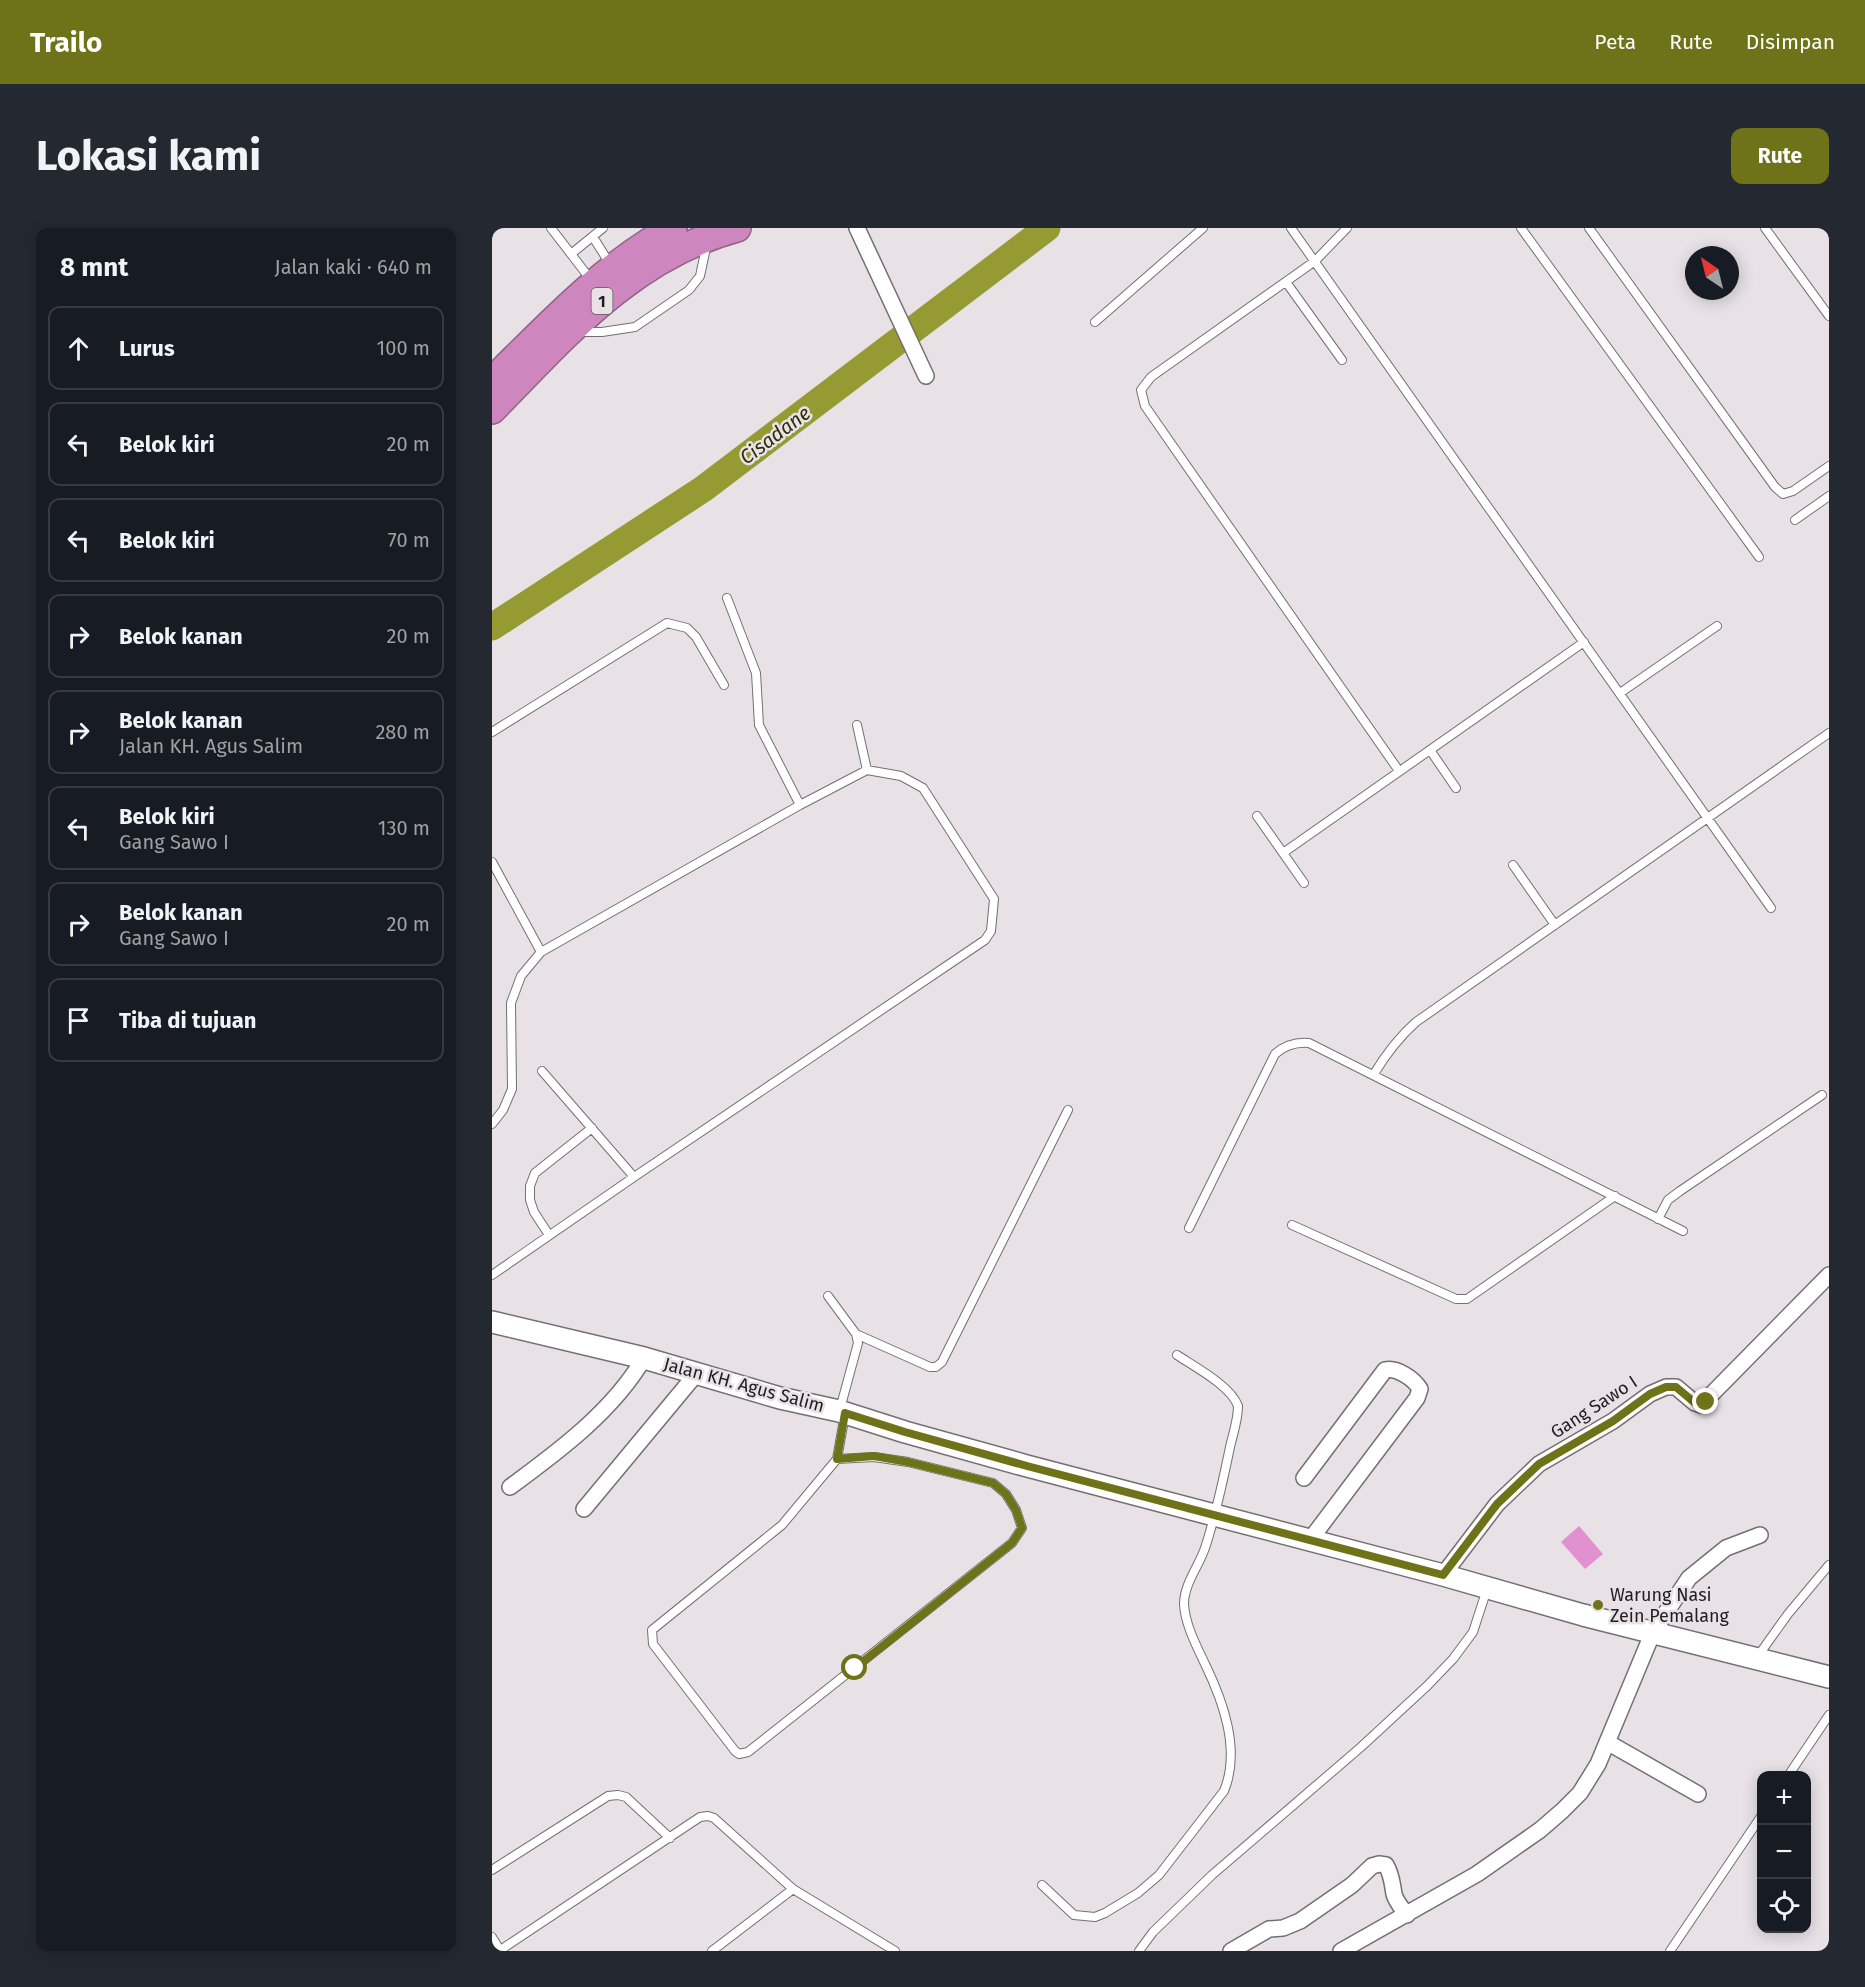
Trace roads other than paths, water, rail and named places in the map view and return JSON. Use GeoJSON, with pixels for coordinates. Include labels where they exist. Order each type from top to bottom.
{"type":"FeatureCollection","features":[{"type":"Feature","properties":{"kind":"highway","name":"1"},"geometry":{"type":"LineString","coordinates":[[492,381],[603,275],[673,228]]}},
{"type":"Feature","properties":{"kind":"highway","name":"1"},"geometry":{"type":"LineString","coordinates":[[492,410],[570,331],[606,298],[643,270],[667,255],[708,236],[737,228]]}},
{"type":"Feature","properties":{"kind":"street"},"geometry":{"type":"LineString","coordinates":[[857,228],[926,376]]}},
{"type":"Feature","properties":{"kind":"street","name":"Gang Sawo I"},"geometry":{"type":"LineString","coordinates":[[1443,1575],[1497,1504],[1539,1464],[1613,1421],[1650,1394],[1666,1387],[1676,1387],[1695,1403],[1701,1405],[1829,1275]]}},
{"type":"Feature","properties":{"kind":"street","name":"Jalan KH. Agus Salim"},"geometry":{"type":"LineString","coordinates":[[492,1322],[644,1358],[780,1398],[842,1412],[927,1439],[1488,1587],[1583,1615],[1829,1677]]}},
{"type":"Feature","properties":{"kind":"street"},"geometry":{"type":"LineString","coordinates":[[510,1487],[554,1455],[598,1415],[635,1374],[644,1358]]}},
{"type":"Feature","properties":{"kind":"street"},"geometry":{"type":"LineString","coordinates":[[1304,1478],[1385,1370],[1400,1372],[1418,1386],[1420,1389],[1417,1398],[1310,1540]]}},
{"type":"Feature","properties":{"kind":"street"},"geometry":{"type":"LineString","coordinates":[[584,1509],[697,1373]]}},
{"type":"Feature","properties":{"kind":"street"},"geometry":{"type":"LineString","coordinates":[[1341,1951],[1477,1874],[1540,1830],[1580,1793],[1598,1764],[1653,1632],[1689,1578],[1726,1548],[1760,1535]]}},
{"type":"Feature","properties":{"kind":"street"},"geometry":{"type":"LineString","coordinates":[[1607,1742],[1698,1794]]}},
{"type":"Feature","properties":{"kind":"street"},"geometry":{"type":"LineString","coordinates":[[1231,1951],[1269,1929],[1283,1928],[1300,1921],[1352,1885],[1372,1866],[1379,1864],[1386,1865],[1389,1869],[1397,1902],[1407,1915]]}},
{"type":"Feature","properties":{"kind":"lane"},"geometry":{"type":"LineString","coordinates":[[551,228],[571,254],[603,275]]}},
{"type":"Feature","properties":{"kind":"lane"},"geometry":{"type":"LineString","coordinates":[[571,254],[603,228]]}},
{"type":"Feature","properties":{"kind":"lane"},"geometry":{"type":"LineString","coordinates":[[1095,322],[1203,228]]}},
{"type":"Feature","properties":{"kind":"lane"},"geometry":{"type":"LineString","coordinates":[[1291,228],[1771,908]]}},
{"type":"Feature","properties":{"kind":"lane"},"geometry":{"type":"LineString","coordinates":[[1347,228],[1315,261],[1151,377],[1142,390],[1145,406],[1400,771]]}},
{"type":"Feature","properties":{"kind":"lane"},"geometry":{"type":"LineString","coordinates":[[1521,228],[1759,557]]}},
{"type":"Feature","properties":{"kind":"lane"},"geometry":{"type":"LineString","coordinates":[[1589,228],[1775,487],[1783,494],[1793,491],[1829,466]]}},
{"type":"Feature","properties":{"kind":"lane"},"geometry":{"type":"LineString","coordinates":[[1765,228],[1829,316]]}},
{"type":"Feature","properties":{"kind":"lane"},"geometry":{"type":"LineString","coordinates":[[570,331],[602,332],[635,327],[689,290],[700,276],[708,236]]}},
{"type":"Feature","properties":{"kind":"lane"},"geometry":{"type":"LineString","coordinates":[[593,237],[603,275]]}},
{"type":"Feature","properties":{"kind":"lane"},"geometry":{"type":"LineString","coordinates":[[1286,282],[1342,360]]}},
{"type":"Feature","properties":{"kind":"lane"},"geometry":{"type":"LineString","coordinates":[[1795,520],[1829,496]]}},
{"type":"Feature","properties":{"kind":"lane"},"geometry":{"type":"LineString","coordinates":[[727,598],[756,673],[759,725],[800,805]]}},
{"type":"Feature","properties":{"kind":"lane"},"geometry":{"type":"LineString","coordinates":[[492,732],[667,623],[687,628],[696,637],[724,685]]}},
{"type":"Feature","properties":{"kind":"lane"},"geometry":{"type":"LineString","coordinates":[[1620,693],[1717,626]]}},
{"type":"Feature","properties":{"kind":"lane"},"geometry":{"type":"LineString","coordinates":[[1283,853],[1584,642]]}},
{"type":"Feature","properties":{"kind":"lane"},"geometry":{"type":"LineString","coordinates":[[857,725],[867,770]]}},
{"type":"Feature","properties":{"kind":"lane"},"geometry":{"type":"LineString","coordinates":[[1374,1074],[1387,1052],[1416,1022],[1829,733]]}},
{"type":"Feature","properties":{"kind":"lane"},"geometry":{"type":"LineString","coordinates":[[1430,750],[1456,788]]}},
{"type":"Feature","properties":{"kind":"lane"},"geometry":{"type":"LineString","coordinates":[[492,1124],[503,1110],[512,1089],[511,1003],[521,976],[541,952],[800,805],[867,770],[901,776],[923,788],[994,899],[992,931],[985,940],[492,1275]]}},
{"type":"Feature","properties":{"kind":"lane"},"geometry":{"type":"LineString","coordinates":[[1257,816],[1304,883]]}},
{"type":"Feature","properties":{"kind":"lane"},"geometry":{"type":"LineString","coordinates":[[492,862],[541,952]]}},
{"type":"Feature","properties":{"kind":"lane"},"geometry":{"type":"LineString","coordinates":[[1513,865],[1555,925]]}},
{"type":"Feature","properties":{"kind":"lane"},"geometry":{"type":"LineString","coordinates":[[1190,1228],[1275,1054],[1281,1048],[1299,1042],[1309,1043],[1374,1074],[1683,1230]]}},
{"type":"Feature","properties":{"kind":"lane"},"geometry":{"type":"LineString","coordinates":[[542,1071],[634,1177]]}},
{"type":"Feature","properties":{"kind":"lane"},"geometry":{"type":"LineString","coordinates":[[1658,1219],[1668,1200],[1822,1095]]}},
{"type":"Feature","properties":{"kind":"lane"},"geometry":{"type":"LineString","coordinates":[[856,1334],[930,1367],[936,1367],[942,1362],[1068,1110]]}},
{"type":"Feature","properties":{"kind":"lane"},"geometry":{"type":"LineString","coordinates":[[549,1235],[534,1212],[530,1200],[530,1186],[535,1173],[592,1128]]}},
{"type":"Feature","properties":{"kind":"lane"},"geometry":{"type":"LineString","coordinates":[[1293,1225],[1455,1299],[1467,1299],[1615,1196]]}},
{"type":"Feature","properties":{"kind":"lane"},"geometry":{"type":"LineString","coordinates":[[828,1296],[856,1334],[858,1343],[842,1412],[837,1459],[782,1525],[652,1630],[653,1644],[739,1754],[748,1752],[1012,1543],[1022,1528],[1016,1510],[1006,1494],[993,1483],[874,1456],[837,1459]]}},
{"type":"Feature","properties":{"kind":"lane"},"geometry":{"type":"LineString","coordinates":[[1042,1885],[1074,1915],[1095,1917],[1138,1893],[1159,1875],[1224,1791],[1230,1771],[1227,1727],[1216,1688],[1188,1626],[1184,1601],[1204,1550],[1221,1493],[1238,1407],[1232,1395],[1223,1387],[1177,1355]]}},
{"type":"Feature","properties":{"kind":"lane"},"geometry":{"type":"LineString","coordinates":[[1757,1657],[1788,1614],[1829,1566]]}},
{"type":"Feature","properties":{"kind":"lane"},"geometry":{"type":"LineString","coordinates":[[1139,1951],[1153,1932],[1212,1875],[1361,1747],[1453,1659],[1473,1632],[1488,1587]]}},
{"type":"Feature","properties":{"kind":"lane"},"geometry":{"type":"LineString","coordinates":[[1791,1771],[1829,1715]]}},
{"type":"Feature","properties":{"kind":"lane"},"geometry":{"type":"LineString","coordinates":[[492,1870],[608,1796],[618,1794],[626,1797],[670,1838]]}},
{"type":"Feature","properties":{"kind":"lane"},"geometry":{"type":"LineString","coordinates":[[492,1937],[500,1951],[700,1817],[708,1816],[714,1818],[793,1889],[895,1951]]}},
{"type":"Feature","properties":{"kind":"lane"},"geometry":{"type":"LineString","coordinates":[[1670,1951],[1757,1821]]}},
{"type":"Feature","properties":{"kind":"lane"},"geometry":{"type":"LineString","coordinates":[[712,1951],[793,1889]]}},
{"type":"Feature","properties":{"kind":"waterway","name":"Cisadane"},"geometry":{"type":"LineString","coordinates":[[492,627],[703,489],[1047,228]]}},
{"type":"Feature","properties":{"kind":"place","name":"Warung Nasi Zein Pemalang"},"geometry":{"type":"Point","coordinates":[1598,1605]}}]}
